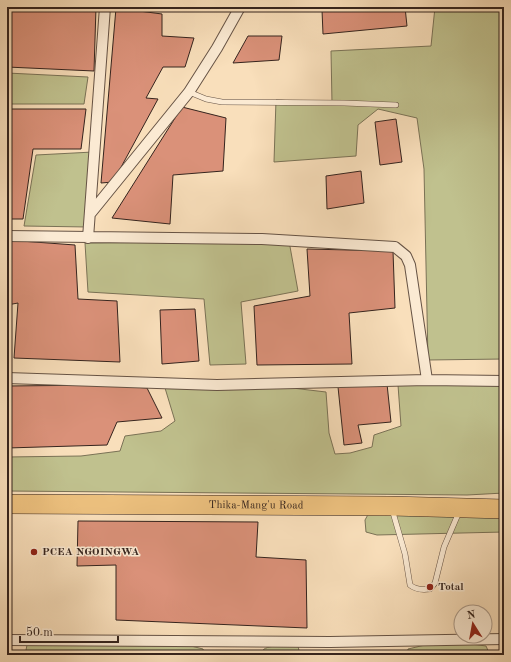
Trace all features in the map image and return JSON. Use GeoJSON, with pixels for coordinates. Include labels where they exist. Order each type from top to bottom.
{"type":"FeatureCollection","features":[{"type":"Feature","properties":{"kind":"highway","name":"Thika-Mang'u Road"},"geometry":{"type":"LineString","coordinates":[[7,504],[391,506],[504,509]]}},
{"type":"Feature","properties":{"kind":"street"},"geometry":{"type":"LineString","coordinates":[[88,238],[105,7]]}},
{"type":"Feature","properties":{"kind":"street"},"geometry":{"type":"LineString","coordinates":[[90,214],[189,92],[217,48],[240,7]]}},
{"type":"Feature","properties":{"kind":"street"},"geometry":{"type":"LineString","coordinates":[[7,236],[262,239],[396,247],[406,256],[410,265],[427,380]]}},
{"type":"Feature","properties":{"kind":"street"},"geometry":{"type":"LineString","coordinates":[[7,378],[217,385],[427,380],[504,381]]}},
{"type":"Feature","properties":{"kind":"street"},"geometry":{"type":"LineString","coordinates":[[7,640],[330,642],[504,639]]}},
{"type":"Feature","properties":{"kind":"lane"},"geometry":{"type":"LineString","coordinates":[[189,92],[206,99],[222,102],[396,105]]}},
{"type":"Feature","properties":{"kind":"lane"},"geometry":{"type":"LineString","coordinates":[[391,506],[405,554],[410,585],[414,588],[423,590],[430,589],[435,583],[447,541],[461,508]]}},
{"type":"Feature","properties":{"kind":"green space"},"geometry":{"type":"Polygon","coordinates":[[[435,7],[504,7],[504,359],[428,360],[424,169],[417,118],[378,109],[358,125],[356,156],[274,162],[276,100],[332,103],[331,51],[431,46],[435,7]]]}},
{"type":"Feature","properties":{"kind":"green space"},"geometry":{"type":"Polygon","coordinates":[[[7,73],[88,77],[84,104],[7,104],[7,73]]]}},
{"type":"Feature","properties":{"kind":"green space"},"geometry":{"type":"Polygon","coordinates":[[[93,152],[88,227],[24,226],[36,155],[93,152]]]}},
{"type":"Feature","properties":{"kind":"green space"},"geometry":{"type":"Polygon","coordinates":[[[289,241],[298,291],[241,302],[246,364],[210,365],[204,299],[88,292],[85,243],[289,241]]]}},
{"type":"Feature","properties":{"kind":"green space"},"geometry":{"type":"Polygon","coordinates":[[[398,385],[504,385],[504,493],[467,495],[7,491],[7,457],[81,456],[120,451],[125,436],[161,431],[175,421],[165,388],[292,388],[326,392],[329,433],[335,454],[350,453],[372,447],[374,435],[401,426],[398,385]]]}},
{"type":"Feature","properties":{"kind":"green space"},"geometry":{"type":"Polygon","coordinates":[[[370,511],[504,511],[504,532],[377,535],[366,532],[365,520],[370,511]]]}},
{"type":"Feature","properties":{"kind":"green space"},"geometry":{"type":"Polygon","coordinates":[[[471,644],[486,646],[490,655],[407,655],[408,649],[425,645],[471,644]]]}},
{"type":"Feature","properties":{"kind":"green space"},"geometry":{"type":"Polygon","coordinates":[[[27,645],[191,646],[203,649],[205,655],[25,655],[27,645]]]}},
{"type":"Feature","properties":{"kind":"green space"},"geometry":{"type":"Polygon","coordinates":[[[275,646],[298,646],[300,655],[260,655],[264,649],[275,646]]]}},
{"type":"Feature","properties":{"kind":"building"},"geometry":{"type":"Polygon","coordinates":[[[7,7],[96,7],[94,71],[7,67],[7,7]]]}},
{"type":"Feature","properties":{"kind":"building"},"geometry":{"type":"Polygon","coordinates":[[[356,7],[405,7],[407,26],[323,34],[322,10],[356,7]]]}},
{"type":"Feature","properties":{"kind":"building"},"geometry":{"type":"Polygon","coordinates":[[[116,8],[162,14],[162,36],[194,38],[185,67],[163,67],[146,98],[158,99],[113,182],[101,183],[116,8]]]}},
{"type":"Feature","properties":{"kind":"building"},"geometry":{"type":"Polygon","coordinates":[[[248,36],[282,36],[279,60],[233,63],[248,36]]]}},
{"type":"Feature","properties":{"kind":"building"},"geometry":{"type":"Polygon","coordinates":[[[182,107],[226,118],[223,171],[173,175],[170,224],[112,218],[182,107]]]}},
{"type":"Feature","properties":{"kind":"building"},"geometry":{"type":"Polygon","coordinates":[[[7,109],[86,109],[81,149],[33,149],[23,219],[7,219],[7,109]]]}},
{"type":"Feature","properties":{"kind":"building"},"geometry":{"type":"Polygon","coordinates":[[[396,119],[402,162],[380,165],[375,122],[396,119]]]}},
{"type":"Feature","properties":{"kind":"building"},"geometry":{"type":"Polygon","coordinates":[[[361,171],[364,203],[327,209],[326,176],[361,171]]]}},
{"type":"Feature","properties":{"kind":"building"},"geometry":{"type":"Polygon","coordinates":[[[7,240],[75,245],[78,299],[117,301],[120,362],[14,358],[18,303],[7,305],[7,240]]]}},
{"type":"Feature","properties":{"kind":"building"},"geometry":{"type":"Polygon","coordinates":[[[307,249],[393,251],[395,308],[349,313],[352,364],[257,365],[254,306],[310,296],[307,249]]]}},
{"type":"Feature","properties":{"kind":"building"},"geometry":{"type":"Polygon","coordinates":[[[195,309],[199,361],[162,364],[160,310],[195,309]]]}},
{"type":"Feature","properties":{"kind":"building"},"geometry":{"type":"Polygon","coordinates":[[[387,384],[391,422],[358,425],[362,443],[344,445],[338,387],[387,384]]]}},
{"type":"Feature","properties":{"kind":"building"},"geometry":{"type":"Polygon","coordinates":[[[105,385],[147,388],[162,418],[117,422],[107,445],[7,448],[7,386],[105,385]]]}},
{"type":"Feature","properties":{"kind":"building"},"geometry":{"type":"Polygon","coordinates":[[[78,521],[258,522],[256,557],[306,560],[307,628],[116,620],[116,565],[77,566],[78,521]]]}},
{"type":"Feature","properties":{"kind":"place","name":"PCEA NGOINGWA"},"geometry":{"type":"Point","coordinates":[34,552]}},
{"type":"Feature","properties":{"kind":"place","name":"Total"},"geometry":{"type":"Point","coordinates":[430,587]}}]}
